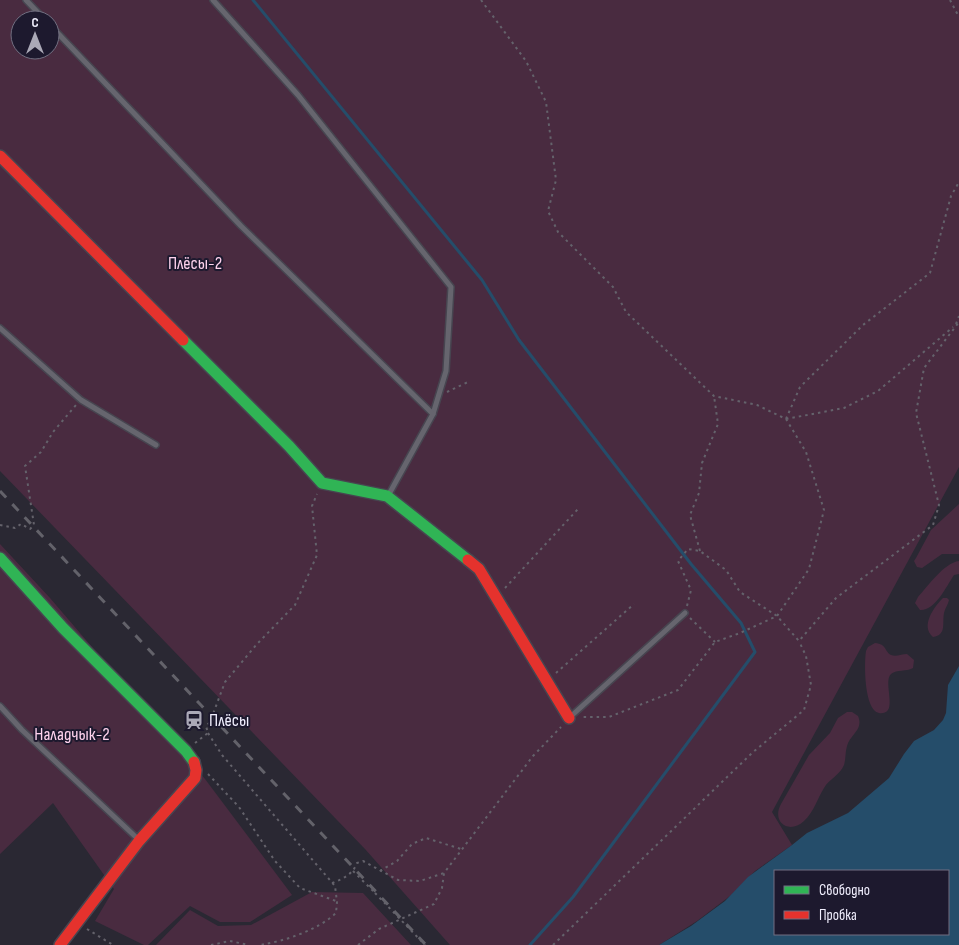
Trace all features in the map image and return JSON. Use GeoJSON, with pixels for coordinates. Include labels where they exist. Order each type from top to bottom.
{"type":"FeatureCollection","features":[{"type":"Feature","properties":{"kind":"street"},"geometry":{"type":"LineString","coordinates":[[0,156],[89,248],[289,446],[322,483],[387,496],[479,568],[569,718]]}},
{"type":"Feature","properties":{"kind":"street"},"geometry":{"type":"LineString","coordinates":[[0,558],[63,628],[186,751],[195,762],[197,770],[195,778],[139,841],[60,945]]}},
{"type":"Feature","properties":{"kind":"lane"},"geometry":{"type":"LineString","coordinates":[[26,0],[36,10]]}},
{"type":"Feature","properties":{"kind":"lane"},"geometry":{"type":"LineString","coordinates":[[213,0],[298,94],[451,287],[446,371],[433,414],[387,496]]}},
{"type":"Feature","properties":{"kind":"lane"},"geometry":{"type":"LineString","coordinates":[[60,36],[241,226],[433,414]]}},
{"type":"Feature","properties":{"kind":"lane"},"geometry":{"type":"LineString","coordinates":[[0,328],[81,400],[156,445]]}},
{"type":"Feature","properties":{"kind":"lane"},"geometry":{"type":"LineString","coordinates":[[569,718],[685,613]]}},
{"type":"Feature","properties":{"kind":"lane"},"geometry":{"type":"LineString","coordinates":[[0,706],[22,730],[139,841]]}},
{"type":"Feature","properties":{"kind":"path"},"geometry":{"type":"LineString","coordinates":[[358,945],[379,929],[434,904],[442,888],[444,873],[461,849],[533,756],[569,718],[587,716],[610,717],[678,690],[715,642],[777,616],[809,569],[824,510],[806,452],[786,419],[757,405],[714,396],[626,312],[613,287],[558,232],[548,211],[556,180],[546,102],[526,61],[481,0]]}},
{"type":"Feature","properties":{"kind":"path"},"geometry":{"type":"LineString","coordinates":[[950,0],[959,17]]}},
{"type":"Feature","properties":{"kind":"path"},"geometry":{"type":"LineString","coordinates":[[786,419],[800,388],[863,325],[930,273],[950,196],[959,182]]}},
{"type":"Feature","properties":{"kind":"path"},"geometry":{"type":"LineString","coordinates":[[800,640],[836,598],[933,524],[939,505],[916,413],[924,368],[955,325],[959,316]]}},
{"type":"Feature","properties":{"kind":"path"},"geometry":{"type":"LineString","coordinates":[[786,419],[844,408],[878,391],[959,322]]}},
{"type":"Feature","properties":{"kind":"path"},"geometry":{"type":"LineString","coordinates":[[438,396],[470,381]]}},
{"type":"Feature","properties":{"kind":"path"},"geometry":{"type":"LineString","coordinates":[[700,551],[690,515],[699,493],[702,463],[718,424],[714,396]]}},
{"type":"Feature","properties":{"kind":"path"},"geometry":{"type":"LineString","coordinates":[[0,525],[15,528],[22,524],[30,529],[34,525],[25,466],[41,452],[53,432],[81,400]]}},
{"type":"Feature","properties":{"kind":"path"},"geometry":{"type":"LineString","coordinates":[[260,945],[277,942],[326,922],[336,913],[335,886],[222,755],[208,733],[206,726],[210,722],[225,682],[257,644],[295,606],[318,555],[312,506],[322,483]]}},
{"type":"Feature","properties":{"kind":"path"},"geometry":{"type":"LineString","coordinates":[[496,597],[578,509]]}},
{"type":"Feature","properties":{"kind":"path"},"geometry":{"type":"LineString","coordinates":[[553,945],[752,753],[804,710],[811,685],[806,656],[800,640],[777,616],[740,592],[726,570],[700,551],[688,549],[678,561],[691,590],[685,613],[715,642]]}},
{"type":"Feature","properties":{"kind":"path"},"geometry":{"type":"LineString","coordinates":[[547,681],[634,604]]}},
{"type":"Feature","properties":{"kind":"path"},"geometry":{"type":"LineString","coordinates":[[186,751],[208,733]]}},
{"type":"Feature","properties":{"kind":"path"},"geometry":{"type":"LineString","coordinates":[[197,770],[208,774],[239,807],[275,861],[300,888],[337,902]]}},
{"type":"Feature","properties":{"kind":"path"},"geometry":{"type":"LineString","coordinates":[[380,870],[397,862],[412,844],[426,838],[461,849]]}},
{"type":"Feature","properties":{"kind":"path"},"geometry":{"type":"LineString","coordinates":[[332,883],[344,879],[357,863],[363,861],[398,880],[420,881],[444,873]]}},
{"type":"Feature","properties":{"kind":"path"},"geometry":{"type":"LineString","coordinates":[[353,870],[425,945]]}},
{"type":"Feature","properties":{"kind":"path"},"geometry":{"type":"LineString","coordinates":[[77,923],[113,945]]}},
{"type":"Feature","properties":{"kind":"path"},"geometry":{"type":"LineString","coordinates":[[211,945],[230,941],[249,945]]}},
{"type":"Feature","properties":{"kind":"green space","name":"Плёсы-2"},"geometry":{"type":"Polygon","coordinates":[[[0,0],[959,0],[959,467],[772,812],[792,845],[755,871],[730,896],[697,921],[659,945],[450,945],[365,849],[0,471],[0,0]]]}},
{"type":"Feature","properties":{"kind":"green space"},"geometry":{"type":"Polygon","coordinates":[[[959,504],[959,554],[942,554],[922,568],[917,567],[914,561],[931,530],[959,504]]]}},
{"type":"Feature","properties":{"kind":"green space","name":"Наладчык-2"},"geometry":{"type":"Polygon","coordinates":[[[0,544],[50,598],[205,779],[292,895],[250,922],[220,922],[190,906],[148,945],[144,945],[95,921],[114,889],[53,803],[0,854],[0,544]]]}},
{"type":"Feature","properties":{"kind":"green space"},"geometry":{"type":"Polygon","coordinates":[[[959,561],[959,574],[954,575],[944,592],[931,607],[920,610],[915,603],[918,597],[942,570],[959,561]]]}},
{"type":"Feature","properties":{"kind":"green space"},"geometry":{"type":"Polygon","coordinates":[[[943,598],[949,600],[944,613],[943,628],[940,634],[933,637],[929,633],[928,622],[932,611],[943,598]]]}},
{"type":"Feature","properties":{"kind":"green space"},"geometry":{"type":"Polygon","coordinates":[[[875,643],[882,645],[891,655],[907,654],[914,660],[913,668],[891,674],[888,684],[890,704],[885,713],[879,713],[874,710],[870,704],[866,685],[866,651],[868,647],[875,643]]]}},
{"type":"Feature","properties":{"kind":"green space"},"geometry":{"type":"Polygon","coordinates":[[[847,712],[852,712],[858,716],[859,725],[846,748],[845,763],[826,785],[813,810],[804,821],[793,827],[787,827],[780,821],[778,816],[781,804],[809,755],[830,733],[838,718],[847,712]]]}},
{"type":"Feature","properties":{"kind":"green space"},"geometry":{"type":"Polygon","coordinates":[[[312,892],[363,893],[411,945],[156,945],[190,910],[218,926],[251,925],[312,892]]]}},
{"type":"Feature","properties":{"kind":"water"},"geometry":{"type":"Polygon","coordinates":[[[959,666],[959,945],[659,945],[691,926],[725,901],[748,877],[807,833],[848,813],[889,778],[914,741],[934,730],[943,720],[946,713],[948,685],[959,666]]]}},
{"type":"Feature","properties":{"kind":"waterway"},"geometry":{"type":"LineString","coordinates":[[253,0],[482,280],[519,340],[691,564],[741,623],[755,652],[573,897],[530,945]]}},
{"type":"Feature","properties":{"kind":"railway"},"geometry":{"type":"LineString","coordinates":[[0,491],[426,945]]}},
{"type":"Feature","properties":{"kind":"traffic: fast"},"geometry":{"type":"LineString","coordinates":[[183,340],[289,446],[322,483],[387,496],[468,560]]}},
{"type":"Feature","properties":{"kind":"traffic: fast"},"geometry":{"type":"LineString","coordinates":[[0,558],[63,628],[186,751],[194,762]]}},
{"type":"Feature","properties":{"kind":"traffic: jam"},"geometry":{"type":"LineString","coordinates":[[0,156],[183,340]]}},
{"type":"Feature","properties":{"kind":"traffic: jam"},"geometry":{"type":"LineString","coordinates":[[468,560],[479,569],[569,718]]}},
{"type":"Feature","properties":{"kind":"traffic: jam"},"geometry":{"type":"LineString","coordinates":[[60,945],[139,841],[195,778],[194,762]]}},
{"type":"Feature","properties":{"kind":"place","name":"Плёсы"},"geometry":{"type":"Point","coordinates":[194,720]}}]}
